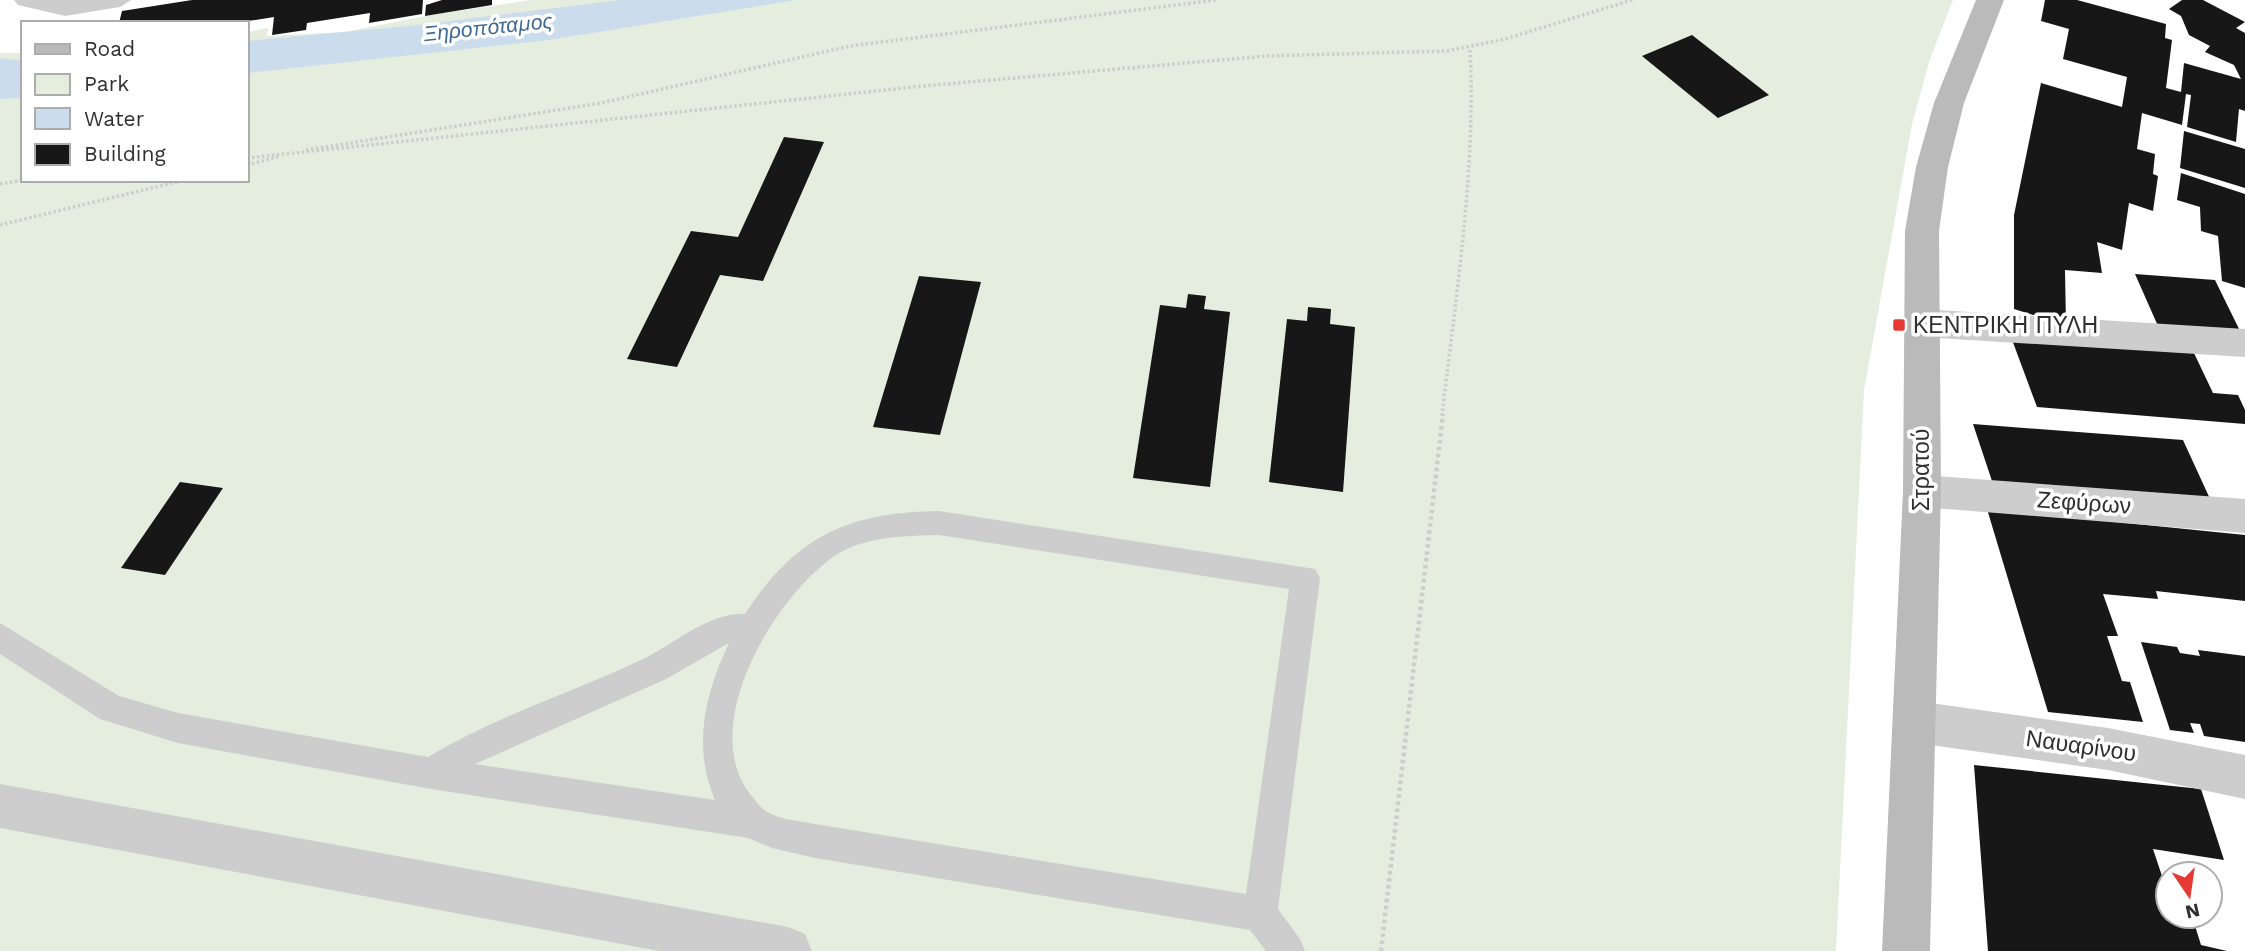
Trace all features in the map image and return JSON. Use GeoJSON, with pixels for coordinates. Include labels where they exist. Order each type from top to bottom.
{"type":"FeatureCollection","features":[{"type":"Feature","properties":{"kind":"main road","name":"Στρατού"},"geometry":{"type":"LineString","coordinates":[[1906,951],[1922,491],[1922,231],[1932,167],[1960,72],[1990,0]]}},
{"type":"Feature","properties":{"kind":"street"},"geometry":{"type":"LineString","coordinates":[[1921,323],[2245,343]]}},
{"type":"Feature","properties":{"kind":"street","name":"Ζεφύρων"},"geometry":{"type":"LineString","coordinates":[[1922,491],[2245,516]]}},
{"type":"Feature","properties":{"kind":"street","name":"Ναυαρίνου"},"geometry":{"type":"LineString","coordinates":[[1916,722],[2108,748],[2245,777]]}},
{"type":"Feature","properties":{"kind":"street"},"geometry":{"type":"LineString","coordinates":[[0,806],[788,951]]}},
{"type":"Feature","properties":{"kind":"lane"},"geometry":{"type":"LineString","coordinates":[[25,0],[65,9],[120,0]]}},
{"type":"Feature","properties":{"kind":"lane"},"geometry":{"type":"LineString","coordinates":[[751,821],[728,796],[720,777],[716,732],[722,704],[754,628],[782,583],[828,545],[853,535],[894,525],[939,523],[1305,578],[1260,914]]}},
{"type":"Feature","properties":{"kind":"lane"},"geometry":{"type":"LineString","coordinates":[[431,773],[474,747],[655,669],[718,632],[736,627],[754,628]]}},
{"type":"Feature","properties":{"kind":"lane"},"geometry":{"type":"LineString","coordinates":[[0,637],[126,716],[178,728],[431,773],[751,821],[815,841],[1260,914],[1288,951]]}},
{"type":"Feature","properties":{"kind":"path"},"geometry":{"type":"LineString","coordinates":[[248,165],[354,141],[601,103],[709,81],[849,46],[1216,0]]}},
{"type":"Feature","properties":{"kind":"path"},"geometry":{"type":"LineString","coordinates":[[248,158],[757,102],[1004,79],[1266,56],[1418,53],[1470,48],[1632,0]]}},
{"type":"Feature","properties":{"kind":"path"},"geometry":{"type":"LineString","coordinates":[[1381,951],[1470,175],[1473,112],[1470,48]]}},
{"type":"Feature","properties":{"kind":"path"},"geometry":{"type":"LineString","coordinates":[[0,184],[21,180]]}},
{"type":"Feature","properties":{"kind":"path"},"geometry":{"type":"LineString","coordinates":[[0,225],[177,182]]}},
{"type":"Feature","properties":{"kind":"green space"},"geometry":{"type":"Polygon","coordinates":[[[532,0],[1953,0],[1930,59],[1912,124],[1864,390],[1836,951],[0,951],[0,53],[21,53],[21,182],[248,182],[248,32],[268,28],[267,36],[345,32],[425,16],[532,0]]]}},
{"type":"Feature","properties":{"kind":"water","name":"Ξηροπόταμος"},"geometry":{"type":"Polygon","coordinates":[[[620,0],[796,0],[549,40],[248,73],[248,41],[408,26],[620,0]]]}},
{"type":"Feature","properties":{"kind":"water"},"geometry":{"type":"Polygon","coordinates":[[[0,58],[21,61],[21,98],[0,99],[0,58]]]}},
{"type":"Feature","properties":{"kind":"building"},"geometry":{"type":"Polygon","coordinates":[[[192,0],[423,0],[422,14],[369,23],[370,13],[307,23],[306,30],[272,35],[274,17],[248,21],[120,21],[122,11],[192,0]]]}},
{"type":"Feature","properties":{"kind":"building"},"geometry":{"type":"Polygon","coordinates":[[[442,0],[492,0],[492,5],[425,16],[426,5],[442,0]]]}},
{"type":"Feature","properties":{"kind":"building"},"geometry":{"type":"Polygon","coordinates":[[[2045,0],[2077,0],[2166,24],[2165,38],[2172,40],[2166,88],[2181,92],[2184,63],[2241,79],[2234,65],[2205,52],[2210,46],[2189,35],[2181,16],[2169,9],[2182,0],[2203,0],[2245,22],[2236,28],[2245,33],[2245,111],[2239,109],[2236,142],[2187,127],[2191,95],[2186,94],[2182,125],[2142,113],[2137,149],[2155,154],[2153,174],[2158,176],[2153,211],[2129,203],[2122,250],[2097,242],[2102,273],[2065,270],[2066,325],[2014,309],[2014,215],[2041,83],[2122,107],[2127,77],[2063,59],[2069,29],[2041,21],[2045,0]]]}},
{"type":"Feature","properties":{"kind":"building"},"geometry":{"type":"Polygon","coordinates":[[[1692,35],[1769,95],[1718,118],[1642,56],[1692,35]]]}},
{"type":"Feature","properties":{"kind":"building"},"geometry":{"type":"Polygon","coordinates":[[[2184,131],[2245,149],[2245,188],[2180,168],[2184,131]]]}},
{"type":"Feature","properties":{"kind":"building"},"geometry":{"type":"Polygon","coordinates":[[[784,137],[824,142],[763,281],[720,275],[677,367],[627,359],[691,231],[738,237],[784,137]]]}},
{"type":"Feature","properties":{"kind":"building"},"geometry":{"type":"Polygon","coordinates":[[[2181,173],[2245,194],[2245,288],[2222,281],[2218,236],[2201,231],[2200,207],[2177,200],[2181,173]]]}},
{"type":"Feature","properties":{"kind":"building"},"geometry":{"type":"Polygon","coordinates":[[[2135,274],[2215,280],[2241,333],[2158,326],[2135,274]]]}},
{"type":"Feature","properties":{"kind":"building"},"geometry":{"type":"Polygon","coordinates":[[[919,276],[981,282],[940,435],[873,427],[919,276]]]}},
{"type":"Feature","properties":{"kind":"building"},"geometry":{"type":"Polygon","coordinates":[[[1188,294],[1206,296],[1204,309],[1230,312],[1210,487],[1133,478],[1160,305],[1186,308],[1188,294]]]}},
{"type":"Feature","properties":{"kind":"building"},"geometry":{"type":"Polygon","coordinates":[[[1308,307],[1331,309],[1330,324],[1355,327],[1343,492],[1269,482],[1287,319],[1307,321],[1308,307]]]}},
{"type":"Feature","properties":{"kind":"building"},"geometry":{"type":"Polygon","coordinates":[[[2011,337],[2193,351],[2213,393],[2238,395],[2245,410],[2245,424],[2037,407],[2011,337]]]}},
{"type":"Feature","properties":{"kind":"building"},"geometry":{"type":"Polygon","coordinates":[[[1973,424],[2183,440],[2211,501],[1993,484],[1973,424]]]}},
{"type":"Feature","properties":{"kind":"building"},"geometry":{"type":"Polygon","coordinates":[[[180,482],[223,488],[165,575],[121,568],[180,482]]]}},
{"type":"Feature","properties":{"kind":"building"},"geometry":{"type":"Polygon","coordinates":[[[1987,509],[2245,535],[2245,601],[2156,591],[2158,599],[2103,594],[2118,636],[2107,636],[2122,681],[2130,682],[2143,722],[2048,712],[1987,509]]]}},
{"type":"Feature","properties":{"kind":"building"},"geometry":{"type":"Polygon","coordinates":[[[2141,642],[2177,647],[2180,653],[2200,656],[2198,650],[2245,656],[2245,742],[2204,736],[2200,724],[2190,723],[2194,733],[2170,730],[2141,642]]]}},
{"type":"Feature","properties":{"kind":"building"},"geometry":{"type":"Polygon","coordinates":[[[1974,765],[2201,789],[2224,860],[2153,849],[2157,860],[2154,860],[2154,930],[2196,930],[2201,945],[2227,951],[1988,951],[1974,765]]]}},
{"type":"Feature","properties":{"kind":"place","name":"ΚΕΝΤΡΙΚΗ ΠΥΛΗ"},"geometry":{"type":"Point","coordinates":[1899,325]}}]}
